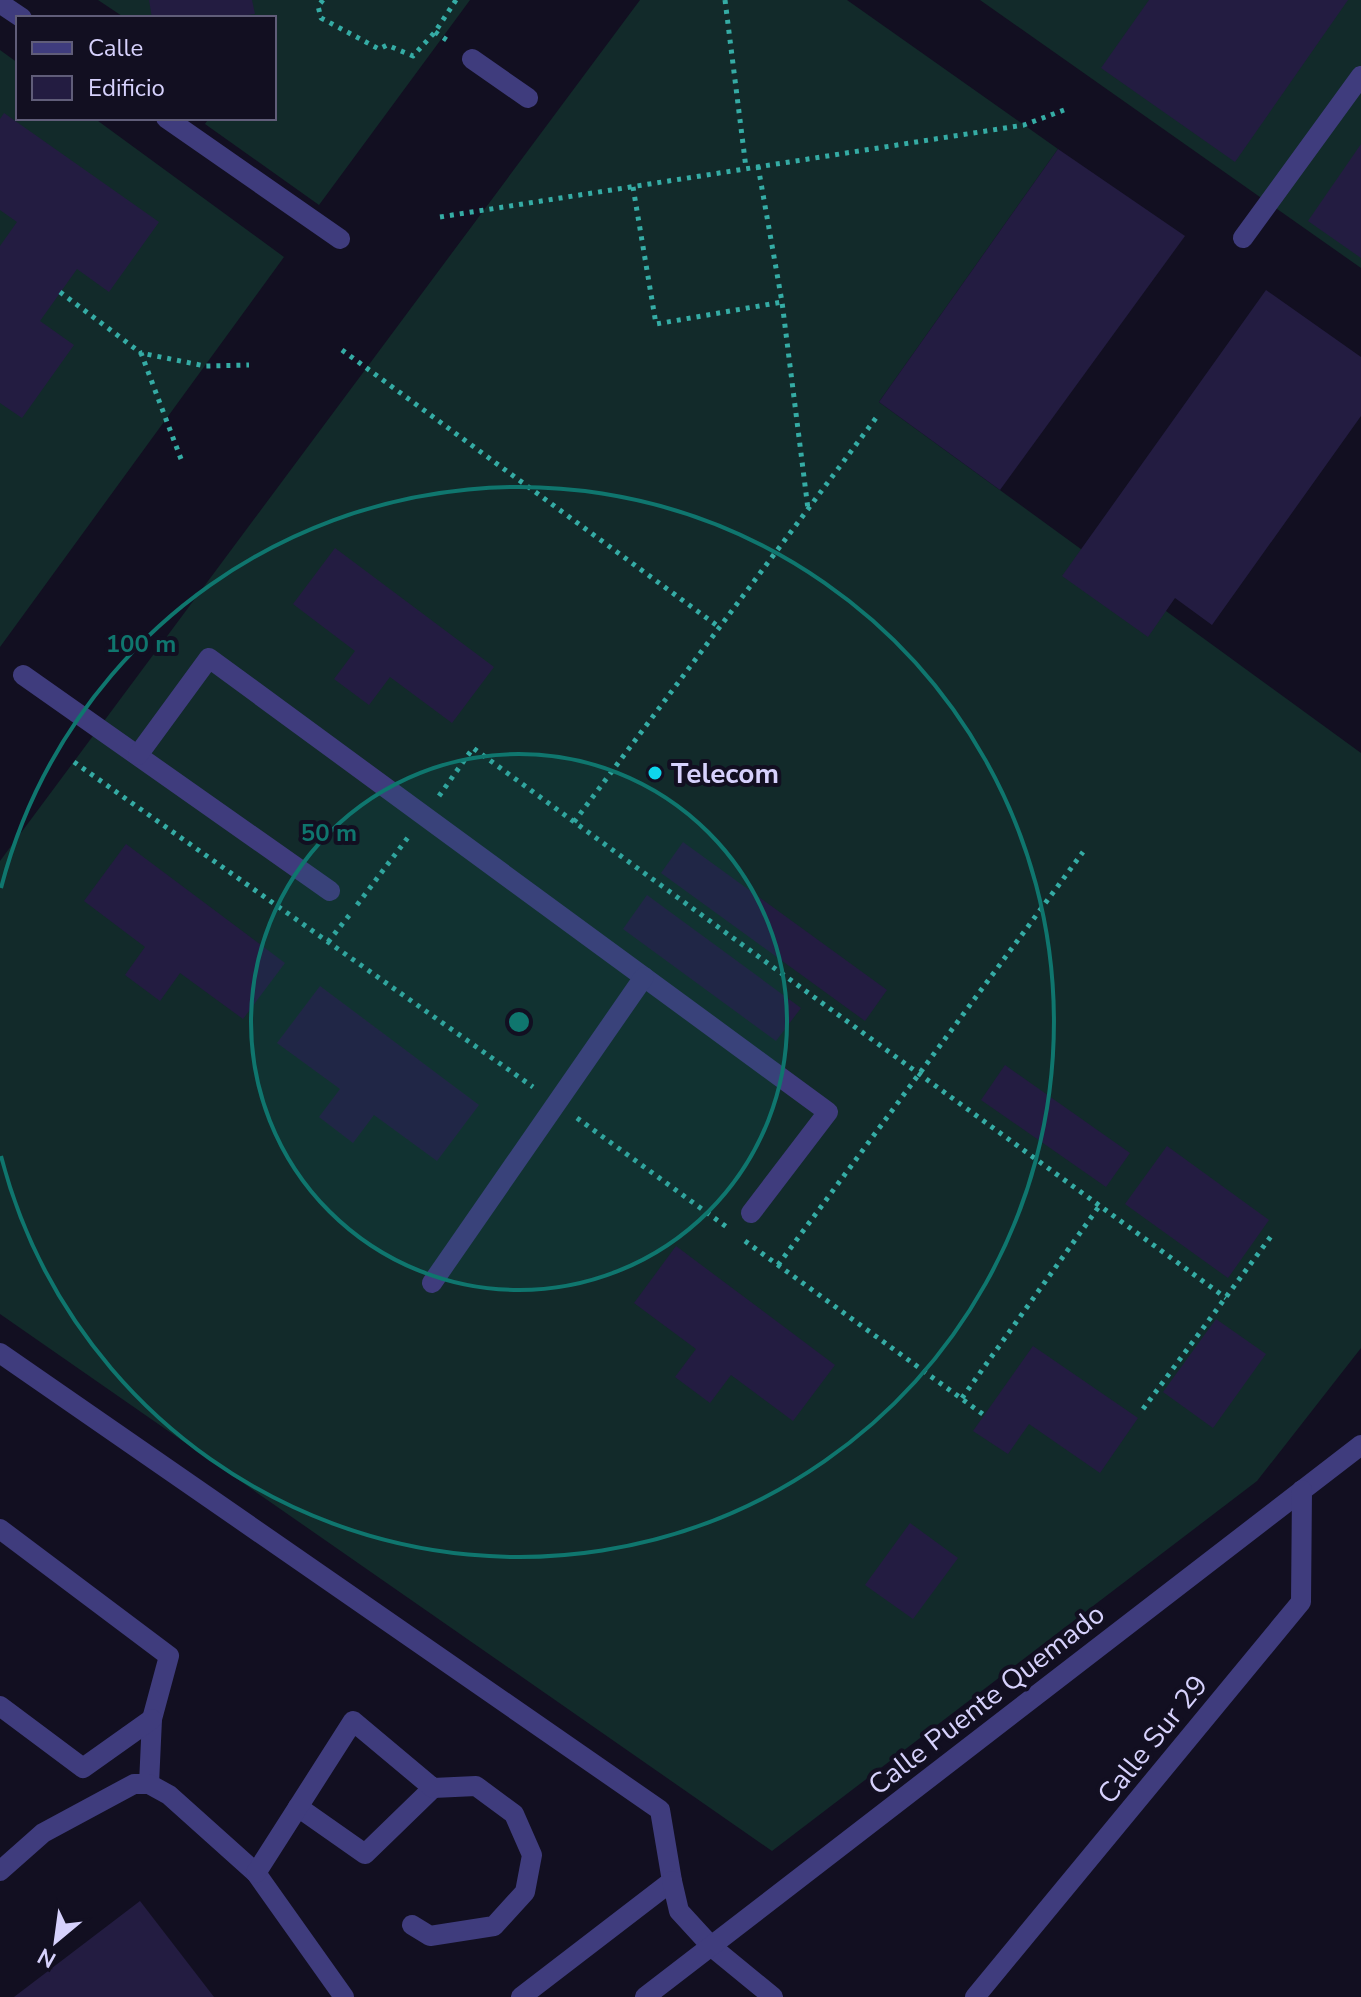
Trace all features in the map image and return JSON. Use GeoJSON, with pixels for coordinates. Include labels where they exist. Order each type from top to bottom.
{"type":"FeatureCollection","features":[{"type":"Feature","properties":{"kind":"street"},"geometry":{"type":"LineString","coordinates":[[0,5],[19,16]]}},
{"type":"Feature","properties":{"kind":"street"},"geometry":{"type":"LineString","coordinates":[[472,59],[528,98]]}},
{"type":"Feature","properties":{"kind":"street"},"geometry":{"type":"LineString","coordinates":[[1243,238],[1361,76]]}},
{"type":"Feature","properties":{"kind":"street"},"geometry":{"type":"LineString","coordinates":[[169,120],[340,239]]}},
{"type":"Feature","properties":{"kind":"street"},"geometry":{"type":"LineString","coordinates":[[138,755],[209,658],[828,1112],[751,1213]]}},
{"type":"Feature","properties":{"kind":"street"},"geometry":{"type":"LineString","coordinates":[[23,675],[330,891]]}},
{"type":"Feature","properties":{"kind":"street"},"geometry":{"type":"LineString","coordinates":[[432,1283],[644,977]]}},
{"type":"Feature","properties":{"kind":"street"},"geometry":{"type":"LineString","coordinates":[[0,1353],[660,1810],[679,1911],[712,1947],[773,1997]]}},
{"type":"Feature","properties":{"kind":"street","name":"Calle Puente Quemado"},"geometry":{"type":"LineString","coordinates":[[645,1997],[1361,1445]]}},
{"type":"Feature","properties":{"kind":"street","name":"Calle Sur 29"},"geometry":{"type":"LineString","coordinates":[[975,1997],[1301,1602],[1302,1490]]}},
{"type":"Feature","properties":{"kind":"street"},"geometry":{"type":"LineString","coordinates":[[0,1529],[169,1656],[152,1719],[149,1784]]}},
{"type":"Feature","properties":{"kind":"street"},"geometry":{"type":"LineString","coordinates":[[0,1706],[83,1768],[152,1719]]}},
{"type":"Feature","properties":{"kind":"street"},"geometry":{"type":"LineString","coordinates":[[256,1873],[353,1721],[433,1788]]}},
{"type":"Feature","properties":{"kind":"street"},"geometry":{"type":"LineString","coordinates":[[0,1871],[43,1833],[134,1784],[149,1784],[169,1795],[256,1873],[344,1997]]}},
{"type":"Feature","properties":{"kind":"street"},"geometry":{"type":"LineString","coordinates":[[298,1807],[365,1854],[433,1788],[476,1786],[514,1814],[532,1855],[525,1892],[494,1926],[430,1936],[412,1925]]}},
{"type":"Feature","properties":{"kind":"street"},"geometry":{"type":"LineString","coordinates":[[521,1997],[672,1881]]}},
{"type":"Feature","properties":{"kind":"path"},"geometry":{"type":"LineString","coordinates":[[323,0],[318,6],[321,18],[379,49],[387,45],[413,56],[435,32],[456,0]]}},
{"type":"Feature","properties":{"kind":"path"},"geometry":{"type":"LineString","coordinates":[[725,0],[746,168]]}},
{"type":"Feature","properties":{"kind":"path"},"geometry":{"type":"LineString","coordinates":[[440,217],[1024,125],[1064,110]]}},
{"type":"Feature","properties":{"kind":"path"},"geometry":{"type":"LineString","coordinates":[[758,166],[782,302],[808,509]]}},
{"type":"Feature","properties":{"kind":"path"},"geometry":{"type":"LineString","coordinates":[[633,187],[656,324],[782,302]]}},
{"type":"Feature","properties":{"kind":"path"},"geometry":{"type":"LineString","coordinates":[[60,292],[141,353],[205,366],[249,365]]}},
{"type":"Feature","properties":{"kind":"path"},"geometry":{"type":"LineString","coordinates":[[342,350],[719,627]]}},
{"type":"Feature","properties":{"kind":"path"},"geometry":{"type":"LineString","coordinates":[[141,353],[181,459]]}},
{"type":"Feature","properties":{"kind":"path"},"geometry":{"type":"LineString","coordinates":[[574,822],[879,414]]}},
{"type":"Feature","properties":{"kind":"path"},"geometry":{"type":"LineString","coordinates":[[328,942],[473,748],[1226,1298]]}},
{"type":"Feature","properties":{"kind":"path"},"geometry":{"type":"LineString","coordinates":[[778,1265],[1083,852]]}},
{"type":"Feature","properties":{"kind":"path"},"geometry":{"type":"LineString","coordinates":[[962,1398],[1100,1205]]}},
{"type":"Feature","properties":{"kind":"path"},"geometry":{"type":"LineString","coordinates":[[1143,1409],[1272,1235]]}},
{"type":"Feature","properties":{"kind":"green space"},"geometry":{"type":"Polygon","coordinates":[[[98,0],[470,0],[319,205],[205,124],[208,120],[276,120],[276,16],[122,16],[98,0]]]}},
{"type":"Feature","properties":{"kind":"green space"},"geometry":{"type":"Polygon","coordinates":[[[640,0],[847,0],[1058,149],[879,402],[1361,753],[1361,1348],[1257,1481],[772,1851],[0,1314],[0,861],[640,0]]]}},
{"type":"Feature","properties":{"kind":"green space"},"geometry":{"type":"Polygon","coordinates":[[[980,0],[1361,0],[1361,268],[980,0]]]}},
{"type":"Feature","properties":{"kind":"green space"},"geometry":{"type":"Polygon","coordinates":[[[0,50],[16,62],[16,120],[97,120],[284,257],[0,647],[0,50]]]}},
{"type":"Feature","properties":{"kind":"building"},"geometry":{"type":"Polygon","coordinates":[[[149,0],[252,0],[255,14],[240,16],[152,16],[149,0]]]}},
{"type":"Feature","properties":{"kind":"building"},"geometry":{"type":"Polygon","coordinates":[[[1149,0],[1348,0],[1235,162],[1101,68],[1149,0]]]}},
{"type":"Feature","properties":{"kind":"building"},"geometry":{"type":"Polygon","coordinates":[[[4,113],[159,222],[109,292],[77,269],[40,321],[74,345],[22,418],[0,403],[0,246],[17,222],[0,210],[0,119],[4,113]]]}},
{"type":"Feature","properties":{"kind":"building"},"geometry":{"type":"Polygon","coordinates":[[[1361,144],[1361,258],[1308,221],[1361,144]]]}},
{"type":"Feature","properties":{"kind":"building"},"geometry":{"type":"Polygon","coordinates":[[[1058,149],[1185,236],[1000,490],[879,402],[1058,149]]]}},
{"type":"Feature","properties":{"kind":"building"},"geometry":{"type":"Polygon","coordinates":[[[1266,290],[1361,357],[1361,416],[1212,625],[1175,598],[1148,637],[1062,576],[1266,290]]]}},
{"type":"Feature","properties":{"kind":"building"},"geometry":{"type":"Polygon","coordinates":[[[335,548],[494,667],[452,723],[390,677],[369,705],[334,679],[355,651],[293,604],[335,548]]]}},
{"type":"Feature","properties":{"kind":"building"},"geometry":{"type":"Polygon","coordinates":[[[683,842],[887,990],[865,1021],[661,873],[683,842]]]}},
{"type":"Feature","properties":{"kind":"building"},"geometry":{"type":"Polygon","coordinates":[[[126,844],[285,963],[243,1019],[180,973],[160,1001],[125,975],[145,947],[84,901],[126,844]]]}},
{"type":"Feature","properties":{"kind":"building"},"geometry":{"type":"Polygon","coordinates":[[[647,895],[801,1008],[776,1041],[623,929],[647,895]]]}},
{"type":"Feature","properties":{"kind":"building"},"geometry":{"type":"Polygon","coordinates":[[[320,986],[479,1105],[437,1161],[374,1115],[353,1143],[319,1117],[340,1089],[277,1043],[320,986]]]}},
{"type":"Feature","properties":{"kind":"building"},"geometry":{"type":"Polygon","coordinates":[[[1005,1065],[1130,1153],[1106,1187],[981,1100],[1005,1065]]]}},
{"type":"Feature","properties":{"kind":"building"},"geometry":{"type":"Polygon","coordinates":[[[1167,1146],[1269,1220],[1228,1278],[1125,1204],[1167,1146]]]}},
{"type":"Feature","properties":{"kind":"building"},"geometry":{"type":"Polygon","coordinates":[[[676,1246],[835,1365],[793,1421],[731,1375],[710,1403],[675,1377],[696,1349],[634,1303],[676,1246]]]}},
{"type":"Feature","properties":{"kind":"building"},"geometry":{"type":"Polygon","coordinates":[[[1216,1319],[1266,1354],[1213,1428],[1163,1392],[1216,1319]]]}},
{"type":"Feature","properties":{"kind":"building"},"geometry":{"type":"Polygon","coordinates":[[[1033,1346],[1138,1418],[1100,1473],[1029,1424],[1008,1454],[973,1431],[1033,1346]]]}},
{"type":"Feature","properties":{"kind":"building"},"geometry":{"type":"Polygon","coordinates":[[[910,1523],[958,1558],[913,1619],[865,1585],[910,1523]]]}},
{"type":"Feature","properties":{"kind":"building"},"geometry":{"type":"Polygon","coordinates":[[[140,1901],[214,1997],[14,1997],[140,1901]]]}},
{"type":"Feature","properties":{"kind":"place","name":"Telecom"},"geometry":{"type":"Point","coordinates":[655,773]}}]}
